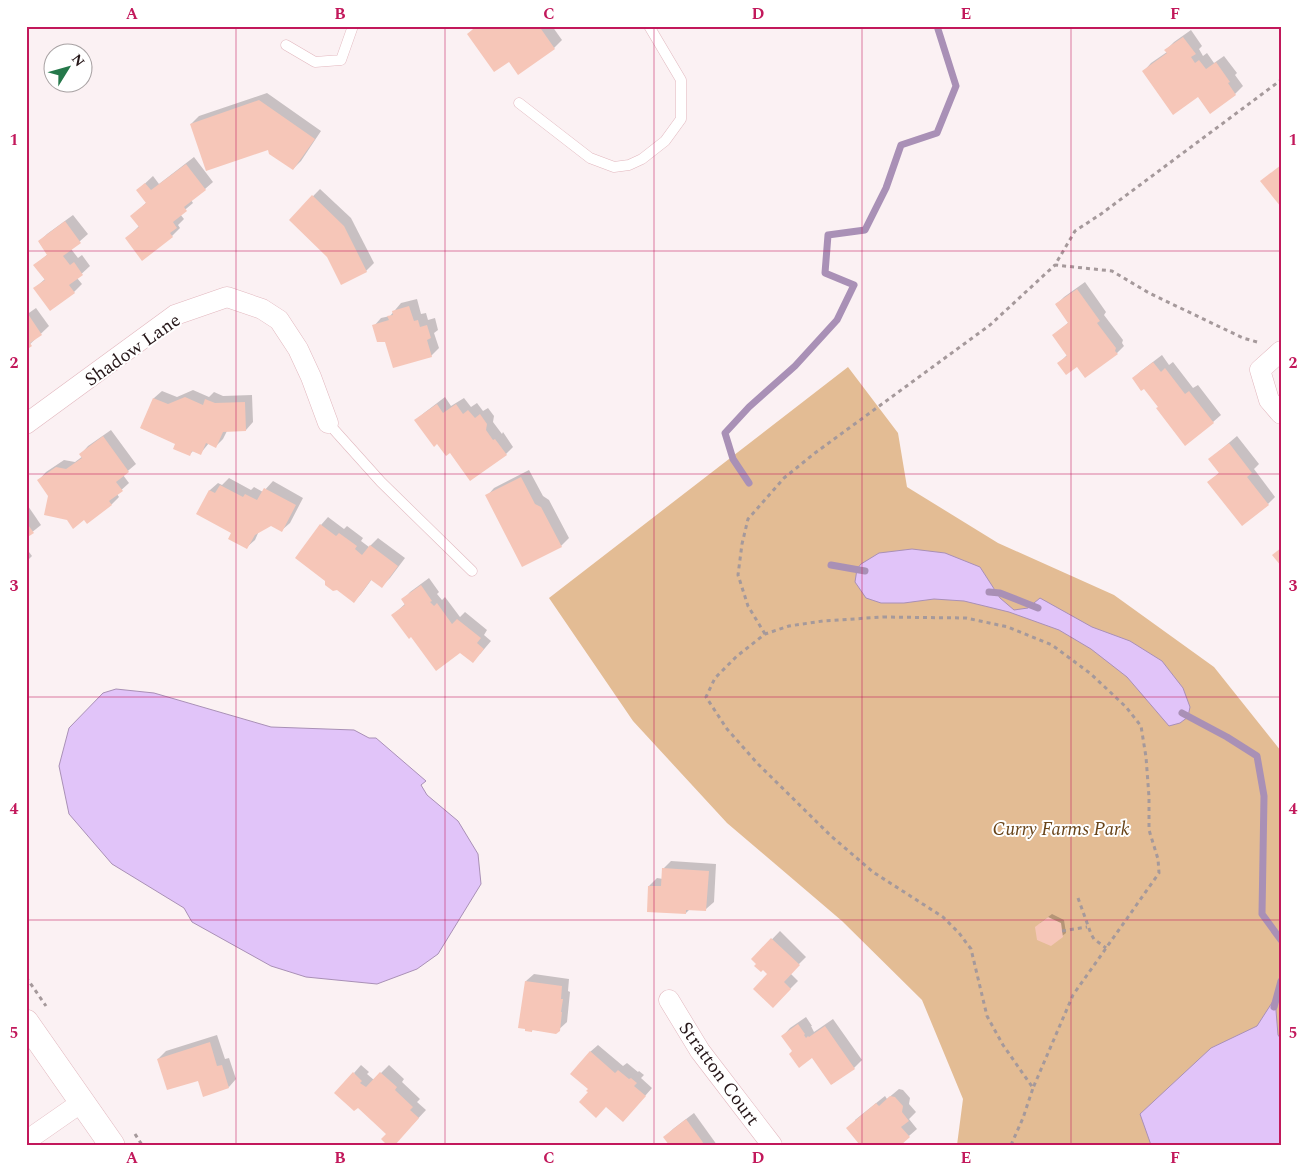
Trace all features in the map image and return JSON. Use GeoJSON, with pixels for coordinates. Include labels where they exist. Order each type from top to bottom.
{"type":"FeatureCollection","features":[{"type":"Feature","properties":{"kind":"street","name":"Shadow Lane"},"geometry":{"type":"LineString","coordinates":[[26,424],[175,315],[227,297],[262,309],[279,320],[298,349],[311,377],[328,423]]}},
{"type":"Feature","properties":{"kind":"street"},"geometry":{"type":"LineString","coordinates":[[1271,347],[1260,370],[1269,400],[1281,414]]}},
{"type":"Feature","properties":{"kind":"street","name":"Stratton Court"},"geometry":{"type":"LineString","coordinates":[[669,1000],[700,1051],[772,1145]]}},
{"type":"Feature","properties":{"kind":"street"},"geometry":{"type":"LineString","coordinates":[[26,1022],[112,1145]]}},
{"type":"Feature","properties":{"kind":"street"},"geometry":{"type":"LineString","coordinates":[[26,1141],[82,1102]]}},
{"type":"Feature","properties":{"kind":"lane"},"geometry":{"type":"LineString","coordinates":[[286,45],[315,62],[341,60],[353,26]]}},
{"type":"Feature","properties":{"kind":"lane"},"geometry":{"type":"LineString","coordinates":[[520,103],[590,158],[614,167],[630,165],[642,159],[664,141],[680,118],[681,80],[649,26]]}},
{"type":"Feature","properties":{"kind":"lane"},"geometry":{"type":"LineString","coordinates":[[328,423],[381,482],[472,571]]}},
{"type":"Feature","properties":{"kind":"path"},"geometry":{"type":"LineString","coordinates":[[765,634],[748,606],[738,575],[748,518],[784,478],[815,452],[990,325],[1055,265],[1075,231],[1101,214],[1281,80]]}},
{"type":"Feature","properties":{"kind":"path"},"geometry":{"type":"LineString","coordinates":[[1055,265],[1112,271],[1149,293],[1243,338],[1271,347]]}},
{"type":"Feature","properties":{"kind":"path"},"geometry":{"type":"LineString","coordinates":[[1011,1145],[1073,995],[1159,873],[1158,859],[1149,830],[1146,757],[1140,726],[1126,707],[1091,674],[1052,645],[1008,627],[966,618],[882,617],[823,620],[789,626],[765,634],[737,656],[715,678],[706,697],[727,729],[757,763],[831,836],[873,872],[943,917],[959,932],[971,949],[986,1016],[1003,1045],[1033,1088]]}},
{"type":"Feature","properties":{"kind":"path"},"geometry":{"type":"LineString","coordinates":[[1078,898],[1084,912],[1087,927],[1094,939],[1106,948]]}},
{"type":"Feature","properties":{"kind":"path"},"geometry":{"type":"LineString","coordinates":[[1062,931],[1087,927]]}},
{"type":"Feature","properties":{"kind":"green space","name":"Curry Farms Park"},"geometry":{"type":"Polygon","coordinates":[[[848,367],[898,433],[907,487],[998,543],[1114,595],[1214,667],[1281,751],[1281,1145],[957,1145],[963,1099],[922,1000],[842,921],[727,823],[633,721],[549,598],[848,367]]]}},
{"type":"Feature","properties":{"kind":"shaded area"},"geometry":{"type":"Polygon","coordinates":[[[912,549],[945,553],[980,567],[1000,598],[1014,610],[1028,608],[1040,598],[1092,627],[1130,641],[1162,661],[1183,688],[1190,707],[1188,717],[1180,723],[1169,726],[1127,677],[1091,649],[1059,630],[1009,612],[964,601],[934,599],[904,603],[881,603],[866,598],[855,582],[857,569],[861,564],[879,553],[912,549]]]}},
{"type":"Feature","properties":{"kind":"shaded area"},"geometry":{"type":"Polygon","coordinates":[[[116,689],[154,693],[271,727],[354,730],[369,738],[376,738],[426,781],[421,785],[427,795],[458,821],[478,854],[481,884],[438,954],[417,969],[377,984],[306,977],[271,966],[192,922],[184,908],[112,864],[69,814],[59,766],[69,728],[103,693],[116,689]]]}},
{"type":"Feature","properties":{"kind":"shaded area"},"geometry":{"type":"Polygon","coordinates":[[[1275,998],[1278,1035],[1281,1039],[1281,1145],[1151,1145],[1140,1114],[1211,1048],[1257,1026],[1275,998]]]}},
{"type":"Feature","properties":{"kind":"building"},"geometry":{"type":"Polygon","coordinates":[[[477,26],[539,26],[555,49],[518,75],[509,62],[494,72],[467,34],[477,26]]]}},
{"type":"Feature","properties":{"kind":"building"},"geometry":{"type":"Polygon","coordinates":[[[1183,37],[1196,54],[1191,57],[1195,63],[1199,60],[1206,69],[1216,62],[1230,82],[1228,83],[1236,95],[1210,114],[1198,97],[1173,115],[1142,71],[1167,53],[1164,50],[1183,37]]]}},
{"type":"Feature","properties":{"kind":"building"},"geometry":{"type":"Polygon","coordinates":[[[259,100],[315,139],[293,170],[269,154],[268,150],[206,171],[190,124],[259,100]]]}},
{"type":"Feature","properties":{"kind":"building"},"geometry":{"type":"Polygon","coordinates":[[[186,164],[206,190],[184,207],[187,211],[173,222],[177,228],[170,233],[173,237],[142,261],[125,238],[139,227],[130,216],[146,203],[136,190],[145,183],[151,190],[186,164]]]}},
{"type":"Feature","properties":{"kind":"building"},"geometry":{"type":"Polygon","coordinates":[[[1281,165],[1281,207],[1260,181],[1281,165]]]}},
{"type":"Feature","properties":{"kind":"building"},"geometry":{"type":"Polygon","coordinates":[[[312,195],[344,226],[367,272],[341,285],[327,257],[289,220],[312,195]]]}},
{"type":"Feature","properties":{"kind":"building"},"geometry":{"type":"Polygon","coordinates":[[[65,221],[81,243],[63,256],[70,265],[74,262],[83,275],[69,285],[75,293],[50,311],[33,288],[45,280],[33,265],[47,255],[38,241],[65,221]]]}},
{"type":"Feature","properties":{"kind":"building"},"geometry":{"type":"Polygon","coordinates":[[[1077,289],[1100,321],[1097,323],[1116,348],[1115,351],[1118,354],[1085,378],[1077,367],[1066,375],[1057,363],[1067,356],[1052,335],[1068,323],[1055,304],[1077,289]]]}},
{"type":"Feature","properties":{"kind":"building"},"geometry":{"type":"Polygon","coordinates":[[[409,306],[414,321],[418,320],[420,327],[427,325],[431,338],[427,340],[432,357],[393,368],[385,342],[377,342],[372,325],[389,320],[387,316],[393,315],[392,311],[409,306]]]}},
{"type":"Feature","properties":{"kind":"building"},"geometry":{"type":"Polygon","coordinates":[[[28,314],[42,335],[30,343],[32,346],[26,350],[26,316],[28,314]]]}},
{"type":"Feature","properties":{"kind":"building"},"geometry":{"type":"Polygon","coordinates":[[[1153,362],[1161,372],[1165,368],[1185,394],[1189,391],[1214,423],[1185,446],[1144,389],[1141,391],[1132,378],[1153,362]]]}},
{"type":"Feature","properties":{"kind":"building"},"geometry":{"type":"Polygon","coordinates":[[[185,397],[203,405],[205,399],[215,403],[245,402],[246,431],[223,432],[216,448],[206,443],[201,455],[192,451],[190,456],[173,449],[175,444],[140,428],[153,398],[168,404],[185,397]]]}},
{"type":"Feature","properties":{"kind":"building"},"geometry":{"type":"Polygon","coordinates":[[[437,404],[443,413],[456,404],[463,414],[468,410],[475,418],[480,414],[487,424],[486,430],[507,455],[470,481],[450,453],[446,456],[437,444],[434,447],[414,420],[437,404]]]}},
{"type":"Feature","properties":{"kind":"building"},"geometry":{"type":"Polygon","coordinates":[[[103,436],[129,472],[116,482],[123,491],[109,501],[112,505],[87,524],[84,520],[73,529],[67,520],[44,515],[48,496],[37,480],[56,467],[66,469],[82,458],[79,454],[103,436]]]}},
{"type":"Feature","properties":{"kind":"building"},"geometry":{"type":"Polygon","coordinates":[[[1229,443],[1252,473],[1247,477],[1269,505],[1242,526],[1207,482],[1219,473],[1208,459],[1229,443]]]}},
{"type":"Feature","properties":{"kind":"building"},"geometry":{"type":"Polygon","coordinates":[[[521,477],[535,504],[541,507],[562,547],[522,567],[485,495],[521,477]]]}},
{"type":"Feature","properties":{"kind":"building"},"geometry":{"type":"Polygon","coordinates":[[[220,485],[243,497],[245,494],[257,500],[264,488],[296,505],[282,532],[271,526],[255,535],[247,549],[228,539],[231,533],[196,514],[209,490],[215,493],[220,485]]]}},
{"type":"Feature","properties":{"kind":"building"},"geometry":{"type":"Polygon","coordinates":[[[26,522],[34,533],[26,538],[26,522]]]}},
{"type":"Feature","properties":{"kind":"building"},"geometry":{"type":"Polygon","coordinates":[[[320,524],[336,536],[339,533],[357,546],[355,549],[362,555],[370,545],[398,566],[382,588],[371,580],[354,603],[337,590],[333,591],[325,585],[325,581],[295,558],[320,524]]]}},
{"type":"Feature","properties":{"kind":"building"},"geometry":{"type":"Polygon","coordinates":[[[1281,548],[1281,566],[1272,555],[1281,548]]]}},
{"type":"Feature","properties":{"kind":"building"},"geometry":{"type":"Polygon","coordinates":[[[421,585],[432,601],[430,602],[434,606],[437,603],[452,624],[457,619],[481,638],[477,643],[484,649],[473,663],[460,653],[436,671],[411,637],[409,639],[391,615],[405,605],[401,599],[421,585]]]}},
{"type":"Feature","properties":{"kind":"building"},"geometry":{"type":"Polygon","coordinates":[[[662,868],[709,871],[706,911],[686,910],[686,914],[647,912],[648,886],[661,886],[662,868]]]}},
{"type":"Feature","properties":{"kind":"building"},"geometry":{"type":"Polygon","coordinates":[[[1048,917],[1061,923],[1063,937],[1051,946],[1037,940],[1035,927],[1048,917]]]}},
{"type":"Feature","properties":{"kind":"building"},"geometry":{"type":"Polygon","coordinates":[[[771,938],[800,965],[784,982],[791,989],[773,1008],[753,989],[767,974],[754,966],[756,964],[751,959],[771,938]]]}},
{"type":"Feature","properties":{"kind":"building"},"geometry":{"type":"Polygon","coordinates":[[[525,981],[562,986],[561,999],[563,999],[560,1031],[556,1034],[532,1030],[532,1032],[525,1031],[525,1029],[518,1028],[525,981]]]}},
{"type":"Feature","properties":{"kind":"building"},"geometry":{"type":"Polygon","coordinates":[[[798,1024],[806,1038],[825,1026],[855,1069],[831,1085],[812,1058],[799,1068],[789,1054],[792,1051],[781,1036],[798,1024]]]}},
{"type":"Feature","properties":{"kind":"building"},"geometry":{"type":"Polygon","coordinates":[[[210,1042],[217,1066],[222,1065],[229,1088],[203,1097],[198,1081],[167,1090],[157,1059],[210,1042]]]}},
{"type":"Feature","properties":{"kind":"building"},"geometry":{"type":"Polygon","coordinates":[[[590,1051],[615,1073],[618,1070],[629,1079],[631,1078],[637,1083],[634,1086],[646,1096],[623,1122],[606,1107],[596,1118],[579,1102],[588,1092],[586,1091],[588,1089],[570,1074],[590,1051]]]}},
{"type":"Feature","properties":{"kind":"building"},"geometry":{"type":"Polygon","coordinates":[[[353,1072],[362,1081],[360,1083],[366,1087],[380,1072],[397,1087],[395,1090],[413,1107],[410,1110],[419,1118],[395,1145],[387,1145],[381,1139],[386,1134],[358,1108],[354,1111],[334,1093],[353,1072]]]}},
{"type":"Feature","properties":{"kind":"building"},"geometry":{"type":"Polygon","coordinates":[[[890,1096],[895,1097],[903,1106],[902,1112],[909,1121],[901,1127],[910,1137],[901,1145],[858,1145],[846,1128],[876,1103],[879,1106],[890,1096]]]}},
{"type":"Feature","properties":{"kind":"building"},"geometry":{"type":"Polygon","coordinates":[[[686,1119],[704,1145],[669,1145],[663,1137],[686,1119]]]}},
{"type":"Feature","properties":{"kind":"waterway"},"geometry":{"type":"LineString","coordinates":[[749,483],[733,459],[725,433],[749,407],[795,366],[837,320],[854,285],[825,273],[828,235],[865,230],[886,188],[901,145],[937,133],[956,86],[937,26]]}},
{"type":"Feature","properties":{"kind":"waterway"},"geometry":{"type":"LineString","coordinates":[[831,565],[865,571]]}},
{"type":"Feature","properties":{"kind":"waterway"},"geometry":{"type":"LineString","coordinates":[[989,592],[1000,593],[1038,608]]}},
{"type":"Feature","properties":{"kind":"waterway"},"geometry":{"type":"LineString","coordinates":[[1182,713],[1227,737],[1257,756],[1264,796],[1262,914],[1281,940]]}},
{"type":"Feature","properties":{"kind":"waterway"},"geometry":{"type":"LineString","coordinates":[[1274,1007],[1281,981]]}}]}
